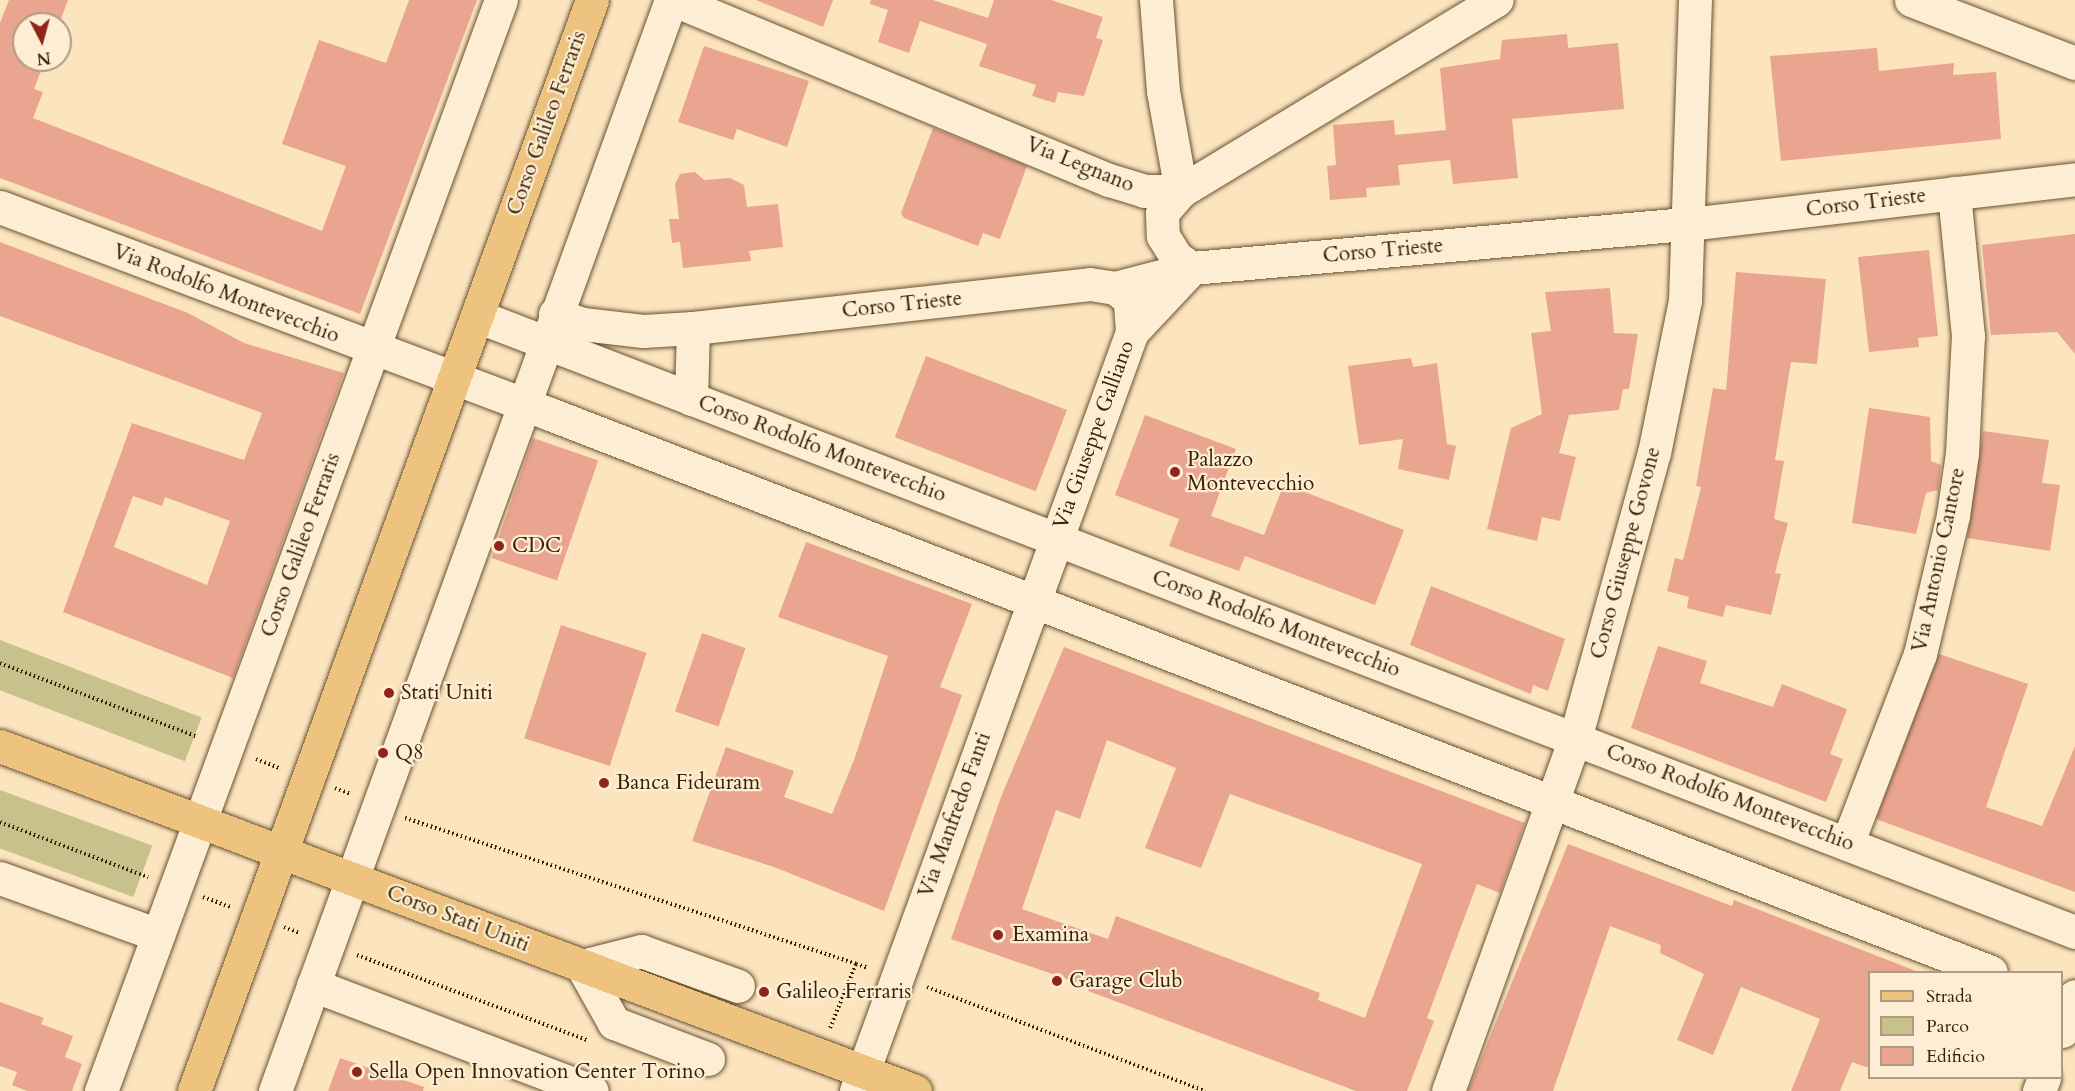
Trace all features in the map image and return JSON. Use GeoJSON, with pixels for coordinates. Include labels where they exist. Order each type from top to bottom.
{"type":"FeatureCollection","features":[{"type":"Feature","properties":{"kind":"main road","name":"Corso Galileo Ferraris"},"geometry":{"type":"LineString","coordinates":[[194,1091],[592,0]]}},
{"type":"Feature","properties":{"kind":"main road","name":"Corso Stati Uniti"},"geometry":{"type":"LineString","coordinates":[[0,747],[820,1055],[859,1081],[915,1091]]}},
{"type":"Feature","properties":{"kind":"street","name":"Corso Galileo Ferraris"},"geometry":{"type":"LineString","coordinates":[[101,1091],[501,0]]}},
{"type":"Feature","properties":{"kind":"street","name":"Via Legnano"},"geometry":{"type":"LineString","coordinates":[[672,0],[1144,191],[1181,191]]}},
{"type":"Feature","properties":{"kind":"street"},"geometry":{"type":"LineString","coordinates":[[275,1091],[525,404],[550,328],[672,0]]}},
{"type":"Feature","properties":{"kind":"street"},"geometry":{"type":"LineString","coordinates":[[1156,0],[1163,91],[1181,191]]}},
{"type":"Feature","properties":{"kind":"street"},"geometry":{"type":"LineString","coordinates":[[1192,268],[1177,258],[1163,236],[1162,213],[1181,191],[1497,0]]}},
{"type":"Feature","properties":{"kind":"street","name":"Corso Giuseppe Govone"},"geometry":{"type":"LineString","coordinates":[[1448,1091],[1575,739],[1654,453],[1684,300],[1689,224],[1695,0]]}},
{"type":"Feature","properties":{"kind":"street"},"geometry":{"type":"LineString","coordinates":[[1911,0],[2075,63]]}},
{"type":"Feature","properties":{"kind":"street","name":"Corso Trieste"},"geometry":{"type":"LineString","coordinates":[[550,328],[583,324],[643,331],[693,328],[1090,284],[1115,288],[1192,268],[1689,224],[2075,179]]}},
{"type":"Feature","properties":{"kind":"street","name":"Via Antonio Cantore"},"geometry":{"type":"LineString","coordinates":[[1847,844],[1920,654],[1953,515],[1967,385],[1962,269],[1954,193]]}},
{"type":"Feature","properties":{"kind":"street","name":"Via Rodolfo Montevecchio"},"geometry":{"type":"LineString","coordinates":[[0,207],[453,379]]}},
{"type":"Feature","properties":{"kind":"street","name":"Via Giuseppe Galliano"},"geometry":{"type":"LineString","coordinates":[[1056,539],[1132,332],[1192,268]]}},
{"type":"Feature","properties":{"kind":"street","name":"Via Giuseppe Galliano"},"geometry":{"type":"LineString","coordinates":[[1115,288],[1130,300],[1132,332]]}},
{"type":"Feature","properties":{"kind":"street","name":"Corso Rodolfo Montevecchio"},"geometry":{"type":"LineString","coordinates":[[477,316],[550,328],[691,399],[2075,932]]}},
{"type":"Feature","properties":{"kind":"street"},"geometry":{"type":"LineString","coordinates":[[691,399],[693,328]]}},
{"type":"Feature","properties":{"kind":"street"},"geometry":{"type":"LineString","coordinates":[[453,379],[525,404],[1988,971]]}},
{"type":"Feature","properties":{"kind":"street","name":"Via Manfredo Fanti"},"geometry":{"type":"LineString","coordinates":[[859,1081],[1056,539]]}},
{"type":"Feature","properties":{"kind":"street"},"geometry":{"type":"LineString","coordinates":[[0,878],[158,935]]}},
{"type":"Feature","properties":{"kind":"street"},"geometry":{"type":"LineString","coordinates":[[708,1059],[614,1023],[582,966],[641,951],[738,986]]}},
{"type":"Feature","properties":{"kind":"street"},"geometry":{"type":"LineString","coordinates":[[313,985],[592,1091]]}},
{"type":"Feature","properties":{"kind":"path"},"geometry":{"type":"LineString","coordinates":[[0,663],[227,748]]}},
{"type":"Feature","properties":{"kind":"path"},"geometry":{"type":"LineString","coordinates":[[404,818],[856,964],[1205,1091]]}},
{"type":"Feature","properties":{"kind":"path"},"geometry":{"type":"LineString","coordinates":[[0,822],[601,1046]]}},
{"type":"Feature","properties":{"kind":"path"},"geometry":{"type":"LineString","coordinates":[[820,1055],[856,964]]}},
{"type":"Feature","properties":{"kind":"green space"},"geometry":{"type":"Polygon","coordinates":[[[0,640],[202,717],[185,761],[0,690],[0,640]]]}},
{"type":"Feature","properties":{"kind":"green space"},"geometry":{"type":"Polygon","coordinates":[[[0,790],[152,845],[133,897],[0,849],[0,790]]]}},
{"type":"Feature","properties":{"kind":"building"},"geometry":{"type":"Polygon","coordinates":[[[9,0],[68,0],[64,12],[12,12],[12,72],[40,72],[34,89],[43,92],[33,118],[322,231],[346,166],[282,144],[319,40],[386,63],[409,0],[477,0],[360,314],[0,178],[0,23],[9,0]]]}},
{"type":"Feature","properties":{"kind":"building"},"geometry":{"type":"Polygon","coordinates":[[[756,0],[833,0],[823,27],[756,0]]]}},
{"type":"Feature","properties":{"kind":"building"},"geometry":{"type":"Polygon","coordinates":[[[871,0],[933,0],[988,18],[994,0],[1051,0],[1103,17],[1096,38],[1103,40],[1084,96],[1058,92],[1055,103],[1032,96],[1036,85],[979,66],[987,44],[920,21],[909,53],[878,42],[888,10],[870,4],[871,0]]]}},
{"type":"Feature","properties":{"kind":"building"},"geometry":{"type":"Polygon","coordinates":[[[1567,34],[1568,48],[1618,43],[1624,109],[1512,119],[1518,178],[1453,184],[1450,160],[1398,165],[1400,185],[1366,188],[1367,197],[1330,200],[1327,166],[1336,165],[1333,125],[1394,120],[1395,135],[1446,130],[1440,68],[1500,59],[1502,40],[1567,34]]]}},
{"type":"Feature","properties":{"kind":"building"},"geometry":{"type":"Polygon","coordinates":[[[704,46],[809,81],[787,147],[737,129],[733,140],[678,122],[704,46]]]}},
{"type":"Feature","properties":{"kind":"building"},"geometry":{"type":"Polygon","coordinates":[[[1877,48],[1879,71],[1954,63],[1953,75],[1996,72],[2001,139],[1781,161],[1770,56],[1877,48]]]}},
{"type":"Feature","properties":{"kind":"building"},"geometry":{"type":"Polygon","coordinates":[[[933,128],[1027,166],[1000,239],[983,233],[978,246],[904,218],[901,213],[933,128]]]}},
{"type":"Feature","properties":{"kind":"building"},"geometry":{"type":"Polygon","coordinates":[[[695,172],[704,180],[730,178],[744,185],[747,207],[778,204],[783,247],[749,251],[751,261],[683,268],[680,242],[672,243],[669,219],[679,219],[675,184],[680,174],[695,172]]]}},
{"type":"Feature","properties":{"kind":"building"},"geometry":{"type":"Polygon","coordinates":[[[2075,234],[2075,354],[2057,332],[1991,335],[1982,245],[2075,234]]]}},
{"type":"Feature","properties":{"kind":"building"},"geometry":{"type":"Polygon","coordinates":[[[0,242],[188,313],[244,343],[344,373],[233,678],[63,612],[132,423],[244,460],[262,413],[0,316],[0,242]],[[133,496],[114,547],[207,585],[230,521],[165,497],[162,506],[133,496]]]}},
{"type":"Feature","properties":{"kind":"building"},"geometry":{"type":"Polygon","coordinates":[[[1929,250],[1938,336],[1918,338],[1919,347],[1869,352],[1858,257],[1929,250]]]}},
{"type":"Feature","properties":{"kind":"building"},"geometry":{"type":"Polygon","coordinates":[[[1736,272],[1826,279],[1817,364],[1791,362],[1775,460],[1784,461],[1774,519],[1788,523],[1775,573],[1781,574],[1771,615],[1726,605],[1723,617],[1687,608],[1689,597],[1667,591],[1675,558],[1683,560],[1701,487],[1696,486],[1713,388],[1726,390],[1736,272]]]}},
{"type":"Feature","properties":{"kind":"building"},"geometry":{"type":"Polygon","coordinates":[[[1610,288],[1614,333],[1638,334],[1629,389],[1623,389],[1619,410],[1569,415],[1559,453],[1576,457],[1560,521],[1542,517],[1537,541],[1487,529],[1511,428],[1542,414],[1531,333],[1551,331],[1545,292],[1610,288]]]}},
{"type":"Feature","properties":{"kind":"building"},"geometry":{"type":"Polygon","coordinates":[[[926,356],[1067,410],[1036,491],[895,437],[926,356]]]}},
{"type":"Feature","properties":{"kind":"building"},"geometry":{"type":"Polygon","coordinates":[[[1411,358],[1413,367],[1437,363],[1447,444],[1456,446],[1449,480],[1398,469],[1403,439],[1359,445],[1348,366],[1411,358]]]}},
{"type":"Feature","properties":{"kind":"building"},"geometry":{"type":"Polygon","coordinates":[[[1869,408],[1930,417],[1931,461],[1941,465],[1938,490],[1926,493],[1916,534],[1852,523],[1869,408]]]}},
{"type":"Feature","properties":{"kind":"building"},"geometry":{"type":"Polygon","coordinates":[[[1145,415],[1236,449],[1211,516],[1264,535],[1284,484],[1404,530],[1375,605],[1245,556],[1239,571],[1169,546],[1179,519],[1115,495],[1145,415]]]}},
{"type":"Feature","properties":{"kind":"building"},"geometry":{"type":"Polygon","coordinates":[[[1983,431],[2049,440],[2042,483],[2060,485],[2050,551],[1967,538],[1983,431]]]}},
{"type":"Feature","properties":{"kind":"building"},"geometry":{"type":"Polygon","coordinates":[[[533,438],[598,460],[557,581],[492,558],[533,438]]]}},
{"type":"Feature","properties":{"kind":"building"},"geometry":{"type":"Polygon","coordinates":[[[806,542],[972,604],[940,687],[962,695],[884,911],[774,867],[692,841],[726,747],[794,771],[784,797],[832,814],[854,760],[888,656],[778,617],[806,542]]]}},
{"type":"Feature","properties":{"kind":"building"},"geometry":{"type":"Polygon","coordinates":[[[1431,586],[1565,639],[1548,691],[1533,685],[1531,694],[1410,645],[1431,586]]]}},
{"type":"Feature","properties":{"kind":"building"},"geometry":{"type":"Polygon","coordinates":[[[561,625],[647,653],[610,766],[524,738],[561,625]]]}},
{"type":"Feature","properties":{"kind":"building"},"geometry":{"type":"Polygon","coordinates":[[[702,633],[745,648],[718,726],[675,711],[702,633]]]}},
{"type":"Feature","properties":{"kind":"building"},"geometry":{"type":"Polygon","coordinates":[[[1658,646],[1707,661],[1700,683],[1773,707],[1782,684],[1847,709],[1830,754],[1843,759],[1826,802],[1631,728],[1658,646]]]}},
{"type":"Feature","properties":{"kind":"building"},"geometry":{"type":"Polygon","coordinates":[[[1064,647],[1525,823],[1500,893],[1477,884],[1427,1018],[1434,1021],[1407,1091],[1356,1091],[1088,991],[1090,987],[951,939],[1001,797],[1064,647]],[[1107,740],[1080,819],[1056,810],[1022,909],[1108,939],[1116,916],[1320,993],[1318,1000],[1365,1018],[1422,864],[1230,794],[1201,868],[1145,848],[1176,768],[1107,740]]]}},
{"type":"Feature","properties":{"kind":"building"},"geometry":{"type":"Polygon","coordinates":[[[1939,654],[2028,684],[1986,807],[2042,826],[2075,746],[2075,892],[1876,819],[1939,654]]]}},
{"type":"Feature","properties":{"kind":"building"},"geometry":{"type":"Polygon","coordinates":[[[1568,844],[1732,906],[1734,900],[1916,971],[1868,971],[1868,1068],[1852,1062],[1840,1091],[1791,1091],[1820,1019],[1741,987],[1713,1055],[1677,1040],[1704,974],[1660,953],[1661,945],[1610,926],[1553,1091],[1468,1091],[1568,844]]]}},
{"type":"Feature","properties":{"kind":"building"},"geometry":{"type":"Polygon","coordinates":[[[0,1002],[44,1018],[41,1024],[73,1036],[65,1057],[82,1064],[72,1091],[27,1091],[12,1085],[17,1072],[0,1066],[0,1002]]]}},
{"type":"Feature","properties":{"kind":"building","name":"Sella Open Innovation Center Torino"},"geometry":{"type":"Polygon","coordinates":[[[340,1058],[424,1087],[423,1091],[328,1091],[340,1058]]]}},
{"type":"Feature","properties":{"kind":"place","name":"Palazzo Montevecchio"},"geometry":{"type":"Point","coordinates":[1175,472]}},
{"type":"Feature","properties":{"kind":"place","name":"CDC"},"geometry":{"type":"Point","coordinates":[499,546]}},
{"type":"Feature","properties":{"kind":"place","name":"Stati Uniti"},"geometry":{"type":"Point","coordinates":[389,693]}},
{"type":"Feature","properties":{"kind":"place","name":"Q8"},"geometry":{"type":"Point","coordinates":[383,753]}},
{"type":"Feature","properties":{"kind":"place","name":"Banca Fideuram"},"geometry":{"type":"Point","coordinates":[604,783]}},
{"type":"Feature","properties":{"kind":"place","name":"Examina"},"geometry":{"type":"Point","coordinates":[998,935]}},
{"type":"Feature","properties":{"kind":"place","name":"Garage Club"},"geometry":{"type":"Point","coordinates":[1057,981]}},
{"type":"Feature","properties":{"kind":"place","name":"Galileo Ferraris"},"geometry":{"type":"Point","coordinates":[764,992]}},
{"type":"Feature","properties":{"kind":"place","name":"Sella Open Innovation Center Torino"},"geometry":{"type":"Point","coordinates":[357,1072]}}]}
